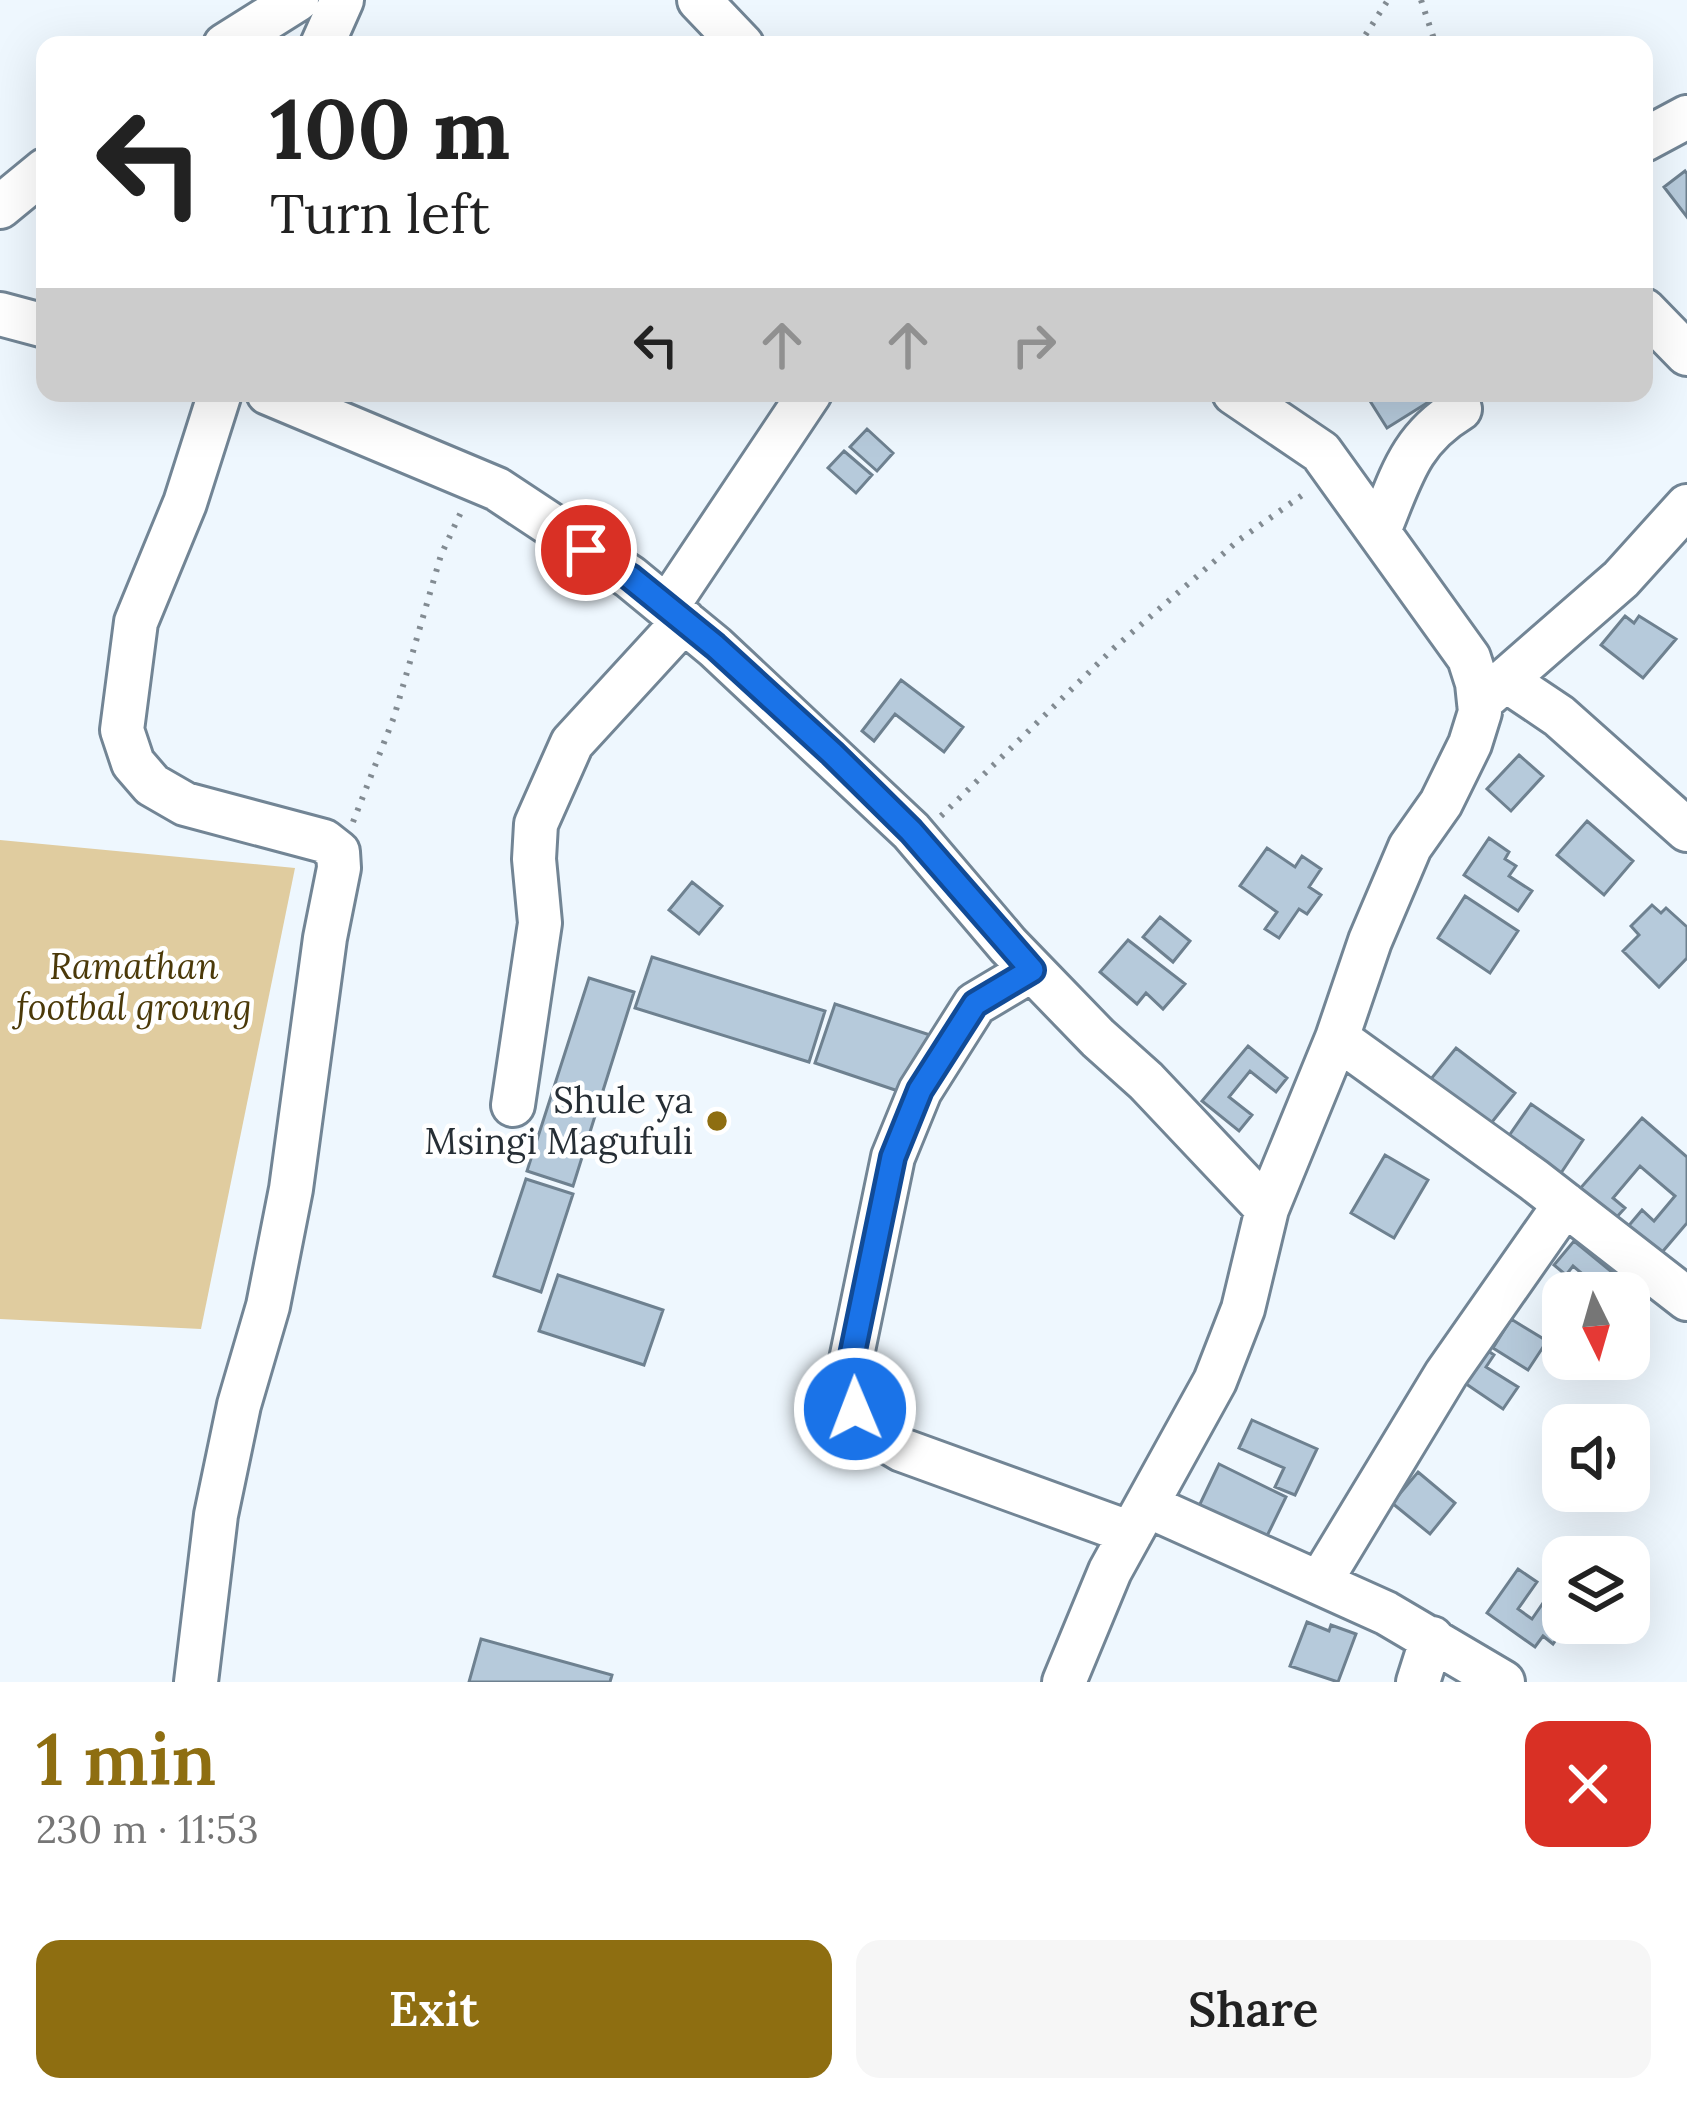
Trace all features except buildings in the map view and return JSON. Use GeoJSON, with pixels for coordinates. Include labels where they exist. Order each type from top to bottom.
{"type":"FeatureCollection","features":[{"type":"Feature","properties":{"kind":"street"},"geometry":{"type":"LineString","coordinates":[[239,36],[297,0]]}},
{"type":"Feature","properties":{"kind":"street"},"geometry":{"type":"LineString","coordinates":[[326,36],[342,0]]}},
{"type":"Feature","properties":{"kind":"street"},"geometry":{"type":"LineString","coordinates":[[699,0],[733,36]]}},
{"type":"Feature","properties":{"kind":"street"},"geometry":{"type":"LineString","coordinates":[[1653,135],[1687,117]]}},
{"type":"Feature","properties":{"kind":"street"},"geometry":{"type":"LineString","coordinates":[[0,207],[36,177]]}},
{"type":"Feature","properties":{"kind":"street"},"geometry":{"type":"LineString","coordinates":[[0,314],[36,324]]}},
{"type":"Feature","properties":{"kind":"street"},"geometry":{"type":"LineString","coordinates":[[1653,319],[1687,354]]}},
{"type":"Feature","properties":{"kind":"street"},"geometry":{"type":"LineString","coordinates":[[196,1682],[216,1516],[291,1190],[339,868],[338,852],[324,841],[263,821],[185,804],[152,785],[133,763],[122,730],[136,622],[184,503],[217,402]]}},
{"type":"Feature","properties":{"kind":"street"},"geometry":{"type":"LineString","coordinates":[[290,402],[497,489],[630,577],[675,614],[832,753],[919,841],[1032,970],[1267,1209]]}},
{"type":"Feature","properties":{"kind":"street"},"geometry":{"type":"LineString","coordinates":[[513,1105],[540,922],[536,824],[572,743],[675,614],[805,402]]}},
{"type":"Feature","properties":{"kind":"street"},"geometry":{"type":"LineString","coordinates":[[1256,402],[1321,452],[1493,692],[1558,716],[1687,830]]}},
{"type":"Feature","properties":{"kind":"street"},"geometry":{"type":"LineString","coordinates":[[1379,531],[1417,443],[1460,409]]}},
{"type":"Feature","properties":{"kind":"street"},"geometry":{"type":"LineString","coordinates":[[1064,1682],[1082,1631],[1215,1381],[1243,1309],[1267,1209],[1410,847],[1441,803],[1493,692],[1621,579],[1687,506]]}},
{"type":"Feature","properties":{"kind":"street"},"geometry":{"type":"LineString","coordinates":[[1032,970],[975,1004],[920,1090],[893,1157],[851,1360],[855,1409],[865,1429],[902,1450],[1139,1520],[1320,1582],[1432,1638],[1503,1682]]}},
{"type":"Feature","properties":{"kind":"street"},"geometry":{"type":"LineString","coordinates":[[1337,1038],[1687,1299]]}},
{"type":"Feature","properties":{"kind":"street"},"geometry":{"type":"LineString","coordinates":[[1320,1582],[1446,1374],[1565,1204]]}},
{"type":"Feature","properties":{"kind":"street"},"geometry":{"type":"LineString","coordinates":[[1418,1682],[1432,1638]]}},
{"type":"Feature","properties":{"kind":"path"},"geometry":{"type":"LineString","coordinates":[[1365,36],[1388,0]]}},
{"type":"Feature","properties":{"kind":"path"},"geometry":{"type":"LineString","coordinates":[[1421,0],[1433,36]]}},
{"type":"Feature","properties":{"kind":"path"},"geometry":{"type":"LineString","coordinates":[[919,841],[961,793],[1114,648],[1239,540],[1335,471]]}},
{"type":"Feature","properties":{"kind":"path"},"geometry":{"type":"LineString","coordinates":[[338,852],[394,717],[441,555],[476,480]]}},
{"type":"Feature","properties":{"kind":"green space","name":"Ramathan footbal groung"},"geometry":{"type":"Polygon","coordinates":[[[0,840],[295,868],[201,1329],[0,1319],[0,840]]]}},
{"type":"Feature","properties":{"kind":"place","name":"Shule ya Msingi Magufuli"},"geometry":{"type":"Point","coordinates":[717,1121]}},
{"type":"Feature","properties":{"kind":"route"},"geometry":{"type":"LineString","coordinates":[[586,550],[630,577],[715,646],[832,753],[911,831],[1032,970],[975,1004],[920,1090],[893,1157],[851,1360],[855,1409]]}}]}
